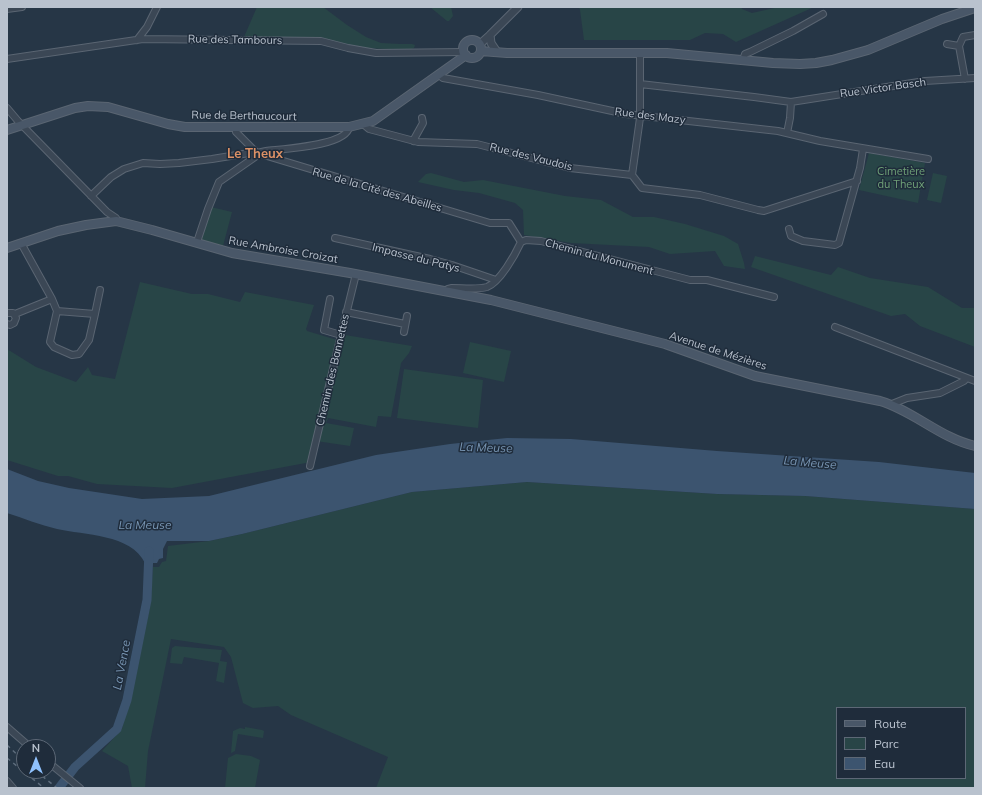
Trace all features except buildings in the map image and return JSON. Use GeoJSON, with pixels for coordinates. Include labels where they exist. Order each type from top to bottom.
{"type":"FeatureCollection","features":[{"type":"Feature","properties":{"kind":"main road"},"geometry":{"type":"LineString","coordinates":[[480,47],[497,52],[667,53],[800,64],[832,60],[868,50],[942,19],[975,8]]}},
{"type":"Feature","properties":{"kind":"main road"},"geometry":{"type":"LineString","coordinates":[[469,40],[475,40],[480,47],[480,54],[475,58],[469,57],[465,54],[464,44],[469,40]]}},
{"type":"Feature","properties":{"kind":"main road","name":"Rue de Berthaucourt"},"geometry":{"type":"LineString","coordinates":[[7,130],[75,108],[88,106],[108,107],[168,124],[193,127],[349,127],[373,121],[439,75],[465,54]]}},
{"type":"Feature","properties":{"kind":"main road"},"geometry":{"type":"LineString","coordinates":[[7,248],[58,231],[116,221]]}},
{"type":"Feature","properties":{"kind":"main road","name":"Rue Ambroise Croizat"},"geometry":{"type":"LineString","coordinates":[[116,221],[238,254],[356,274],[448,292]]}},
{"type":"Feature","properties":{"kind":"main road","name":"Avenue de Mézières"},"geometry":{"type":"LineString","coordinates":[[448,292],[491,300],[665,344],[755,376],[892,404],[946,436],[975,446]]}},
{"type":"Feature","properties":{"kind":"street"},"geometry":{"type":"LineString","coordinates":[[7,9],[22,7]]}},
{"type":"Feature","properties":{"kind":"street"},"geometry":{"type":"LineString","coordinates":[[138,40],[147,27],[157,7]]}},
{"type":"Feature","properties":{"kind":"street"},"geometry":{"type":"LineString","coordinates":[[480,47],[518,7]]}},
{"type":"Feature","properties":{"kind":"street"},"geometry":{"type":"LineString","coordinates":[[743,60],[746,54],[793,31],[823,14]]}},
{"type":"Feature","properties":{"kind":"street"},"geometry":{"type":"LineString","coordinates":[[147,27],[151,39]]}},
{"type":"Feature","properties":{"kind":"street"},"geometry":{"type":"LineString","coordinates":[[965,79],[959,46],[963,37],[975,34]]}},
{"type":"Feature","properties":{"kind":"street"},"geometry":{"type":"LineString","coordinates":[[490,35],[491,42],[497,52]]}},
{"type":"Feature","properties":{"kind":"street","name":"Rue des Tambours"},"geometry":{"type":"LineString","coordinates":[[7,59],[151,39],[321,41],[376,53],[465,54]]}},
{"type":"Feature","properties":{"kind":"street"},"geometry":{"type":"LineString","coordinates":[[947,44],[959,46]]}},
{"type":"Feature","properties":{"kind":"street"},"geometry":{"type":"LineString","coordinates":[[640,53],[640,116],[632,175],[642,188],[700,195],[764,211],[857,181]]}},
{"type":"Feature","properties":{"kind":"street","name":"Rue des Mazy"},"geometry":{"type":"LineString","coordinates":[[439,75],[442,78],[538,95],[626,114],[771,130],[863,149],[928,159]]}},
{"type":"Feature","properties":{"kind":"street","name":"Rue Victor Basch"},"geometry":{"type":"LineString","coordinates":[[640,84],[754,96],[791,102],[925,81],[975,78]]}},
{"type":"Feature","properties":{"kind":"street"},"geometry":{"type":"LineString","coordinates":[[787,133],[791,102]]}},
{"type":"Feature","properties":{"kind":"street"},"geometry":{"type":"LineString","coordinates":[[7,108],[91,196],[107,212],[116,218],[116,221]]}},
{"type":"Feature","properties":{"kind":"street"},"geometry":{"type":"LineString","coordinates":[[413,141],[423,122],[422,118]]}},
{"type":"Feature","properties":{"kind":"street","name":"Rue des Vaudois"},"geometry":{"type":"LineString","coordinates":[[364,124],[369,129],[413,141],[478,144],[570,168],[632,175]]}},
{"type":"Feature","properties":{"kind":"street","name":"Rue de la Cité des Abeilles"},"geometry":{"type":"LineString","coordinates":[[236,127],[236,132],[257,154],[490,223],[509,223],[521,242]]}},
{"type":"Feature","properties":{"kind":"street"},"geometry":{"type":"LineString","coordinates":[[91,196],[111,177],[124,169],[143,163],[179,163],[250,153],[257,154],[266,151],[331,142],[344,136],[348,132],[349,127]]}},
{"type":"Feature","properties":{"kind":"street"},"geometry":{"type":"LineString","coordinates":[[789,229],[791,236],[797,240],[836,245],[839,243],[857,181],[863,149]]}},
{"type":"Feature","properties":{"kind":"street"},"geometry":{"type":"LineString","coordinates":[[197,242],[219,182],[255,157],[257,154]]}},
{"type":"Feature","properties":{"kind":"street","name":"Impasse du Patys"},"geometry":{"type":"LineString","coordinates":[[335,238],[430,259],[496,280]]}},
{"type":"Feature","properties":{"kind":"street","name":"Chemin du Monument"},"geometry":{"type":"LineString","coordinates":[[521,242],[526,240],[541,241],[690,280],[707,280],[774,297]]}},
{"type":"Feature","properties":{"kind":"street"},"geometry":{"type":"LineString","coordinates":[[448,292],[448,289],[452,288],[480,288],[487,286],[496,280],[516,252],[521,242]]}},
{"type":"Feature","properties":{"kind":"street"},"geometry":{"type":"LineString","coordinates":[[21,243],[57,311],[50,342],[54,347],[72,355],[79,354],[89,340],[100,290]]}},
{"type":"Feature","properties":{"kind":"street","name":"Chemin des Bannettes"},"geometry":{"type":"LineString","coordinates":[[310,466],[356,274]]}},
{"type":"Feature","properties":{"kind":"street"},"geometry":{"type":"LineString","coordinates":[[7,313],[11,312],[15,314],[52,299]]}},
{"type":"Feature","properties":{"kind":"street"},"geometry":{"type":"LineString","coordinates":[[330,299],[324,330],[341,335]]}},
{"type":"Feature","properties":{"kind":"street"},"geometry":{"type":"LineString","coordinates":[[57,311],[95,314]]}},
{"type":"Feature","properties":{"kind":"street"},"geometry":{"type":"LineString","coordinates":[[346,312],[405,324]]}},
{"type":"Feature","properties":{"kind":"street"},"geometry":{"type":"LineString","coordinates":[[7,324],[12,324],[15,322],[15,314]]}},
{"type":"Feature","properties":{"kind":"street"},"geometry":{"type":"LineString","coordinates":[[404,332],[407,316]]}},
{"type":"Feature","properties":{"kind":"street"},"geometry":{"type":"LineString","coordinates":[[835,327],[966,379],[975,381]]}},
{"type":"Feature","properties":{"kind":"street"},"geometry":{"type":"LineString","coordinates":[[892,404],[907,398],[940,393],[966,379]]}},
{"type":"Feature","properties":{"kind":"street"},"geometry":{"type":"LineString","coordinates":[[7,727],[21,739]]}},
{"type":"Feature","properties":{"kind":"street"},"geometry":{"type":"LineString","coordinates":[[56,769],[80,788]]}},
{"type":"Feature","properties":{"kind":"street"},"geometry":{"type":"LineString","coordinates":[[7,781],[13,788]]}},
{"type":"Feature","properties":{"kind":"green space"},"geometry":{"type":"Polygon","coordinates":[[[257,7],[323,7],[366,37],[381,43],[415,45],[414,48],[410,50],[364,48],[319,38],[244,37],[257,7]]]}},
{"type":"Feature","properties":{"kind":"green space"},"geometry":{"type":"Polygon","coordinates":[[[430,7],[451,7],[453,16],[449,21],[447,21],[430,7]]]}},
{"type":"Feature","properties":{"kind":"green space"},"geometry":{"type":"Polygon","coordinates":[[[579,7],[741,7],[742,9],[752,13],[779,7],[814,7],[736,42],[723,34],[705,33],[690,40],[584,40],[579,7]]]}},
{"type":"Feature","properties":{"kind":"green space","name":"Cimetière du Theux"},"geometry":{"type":"Polygon","coordinates":[[[869,153],[925,163],[918,203],[859,190],[869,153]]]}},
{"type":"Feature","properties":{"kind":"green space"},"geometry":{"type":"Polygon","coordinates":[[[431,173],[464,182],[483,180],[565,196],[601,200],[633,217],[654,217],[685,224],[724,236],[738,244],[745,269],[724,266],[715,251],[670,254],[649,247],[571,243],[524,235],[523,210],[515,203],[479,193],[454,190],[418,182],[426,174],[431,173]]]}},
{"type":"Feature","properties":{"kind":"green space"},"geometry":{"type":"Polygon","coordinates":[[[933,173],[947,176],[941,203],[927,200],[933,173]]]}},
{"type":"Feature","properties":{"kind":"green space"},"geometry":{"type":"Polygon","coordinates":[[[211,207],[232,212],[223,246],[201,240],[211,207]]]}},
{"type":"Feature","properties":{"kind":"green space"},"geometry":{"type":"Polygon","coordinates":[[[755,256],[831,275],[838,267],[870,278],[928,287],[962,308],[975,308],[975,347],[920,326],[905,314],[891,316],[751,267],[755,256]]]}},
{"type":"Feature","properties":{"kind":"green space"},"geometry":{"type":"Polygon","coordinates":[[[140,282],[192,294],[208,294],[240,302],[245,292],[314,305],[306,329],[307,331],[337,340],[345,335],[412,346],[409,353],[401,363],[391,417],[378,416],[376,427],[328,418],[326,423],[354,428],[350,446],[316,441],[311,462],[172,488],[97,484],[68,476],[58,476],[7,460],[7,349],[36,367],[76,382],[88,367],[92,375],[115,379],[140,282]]]}},
{"type":"Feature","properties":{"kind":"green space"},"geometry":{"type":"Polygon","coordinates":[[[470,342],[511,351],[504,382],[463,373],[470,342]]]}},
{"type":"Feature","properties":{"kind":"green space"},"geometry":{"type":"Polygon","coordinates":[[[404,369],[483,380],[478,428],[397,418],[404,369]]]}},
{"type":"Feature","properties":{"kind":"green space"},"geometry":{"type":"Polygon","coordinates":[[[527,482],[717,494],[805,496],[975,509],[975,788],[376,788],[388,757],[291,715],[278,706],[253,708],[243,703],[231,657],[224,647],[171,639],[148,751],[145,788],[132,788],[128,766],[102,751],[122,729],[150,607],[153,567],[159,567],[162,562],[166,561],[168,546],[209,541],[412,492],[527,482]]]}},
{"type":"Feature","properties":{"kind":"green space"},"geometry":{"type":"Polygon","coordinates":[[[175,646],[222,650],[220,661],[227,662],[224,683],[216,681],[219,663],[184,657],[182,664],[170,663],[172,648],[175,646]]]}},
{"type":"Feature","properties":{"kind":"green space"},"geometry":{"type":"Polygon","coordinates":[[[245,727],[264,731],[263,738],[238,734],[235,751],[231,753],[233,731],[240,728],[245,729],[245,727]]]}},
{"type":"Feature","properties":{"kind":"green space"},"geometry":{"type":"Polygon","coordinates":[[[236,754],[251,756],[260,760],[255,788],[225,788],[228,758],[236,754]]]}},
{"type":"Feature","properties":{"kind":"water","name":"La Meuse"},"geometry":{"type":"Polygon","coordinates":[[[507,438],[571,439],[879,462],[975,473],[975,509],[805,496],[717,494],[527,482],[412,492],[209,541],[167,541],[163,549],[163,558],[159,559],[157,563],[145,563],[138,553],[129,546],[106,537],[57,529],[7,513],[7,469],[38,481],[69,488],[142,499],[209,496],[376,455],[450,444],[507,438]]]}},
{"type":"Feature","properties":{"kind":"waterway","name":"La Vence"},"geometry":{"type":"LineString","coordinates":[[59,788],[75,767],[117,729],[127,700],[147,600],[149,551]]}},
{"type":"Feature","properties":{"kind":"railway"},"geometry":{"type":"LineString","coordinates":[[7,745],[16,753]]}},
{"type":"Feature","properties":{"kind":"railway"},"geometry":{"type":"LineString","coordinates":[[7,758],[44,788]]}},
{"type":"Feature","properties":{"kind":"railway"},"geometry":{"type":"LineString","coordinates":[[46,779],[57,788]]}},
{"type":"Feature","properties":{"kind":"district","name":"Le Theux"},"geometry":{"type":"Point","coordinates":[255,154]}}]}
